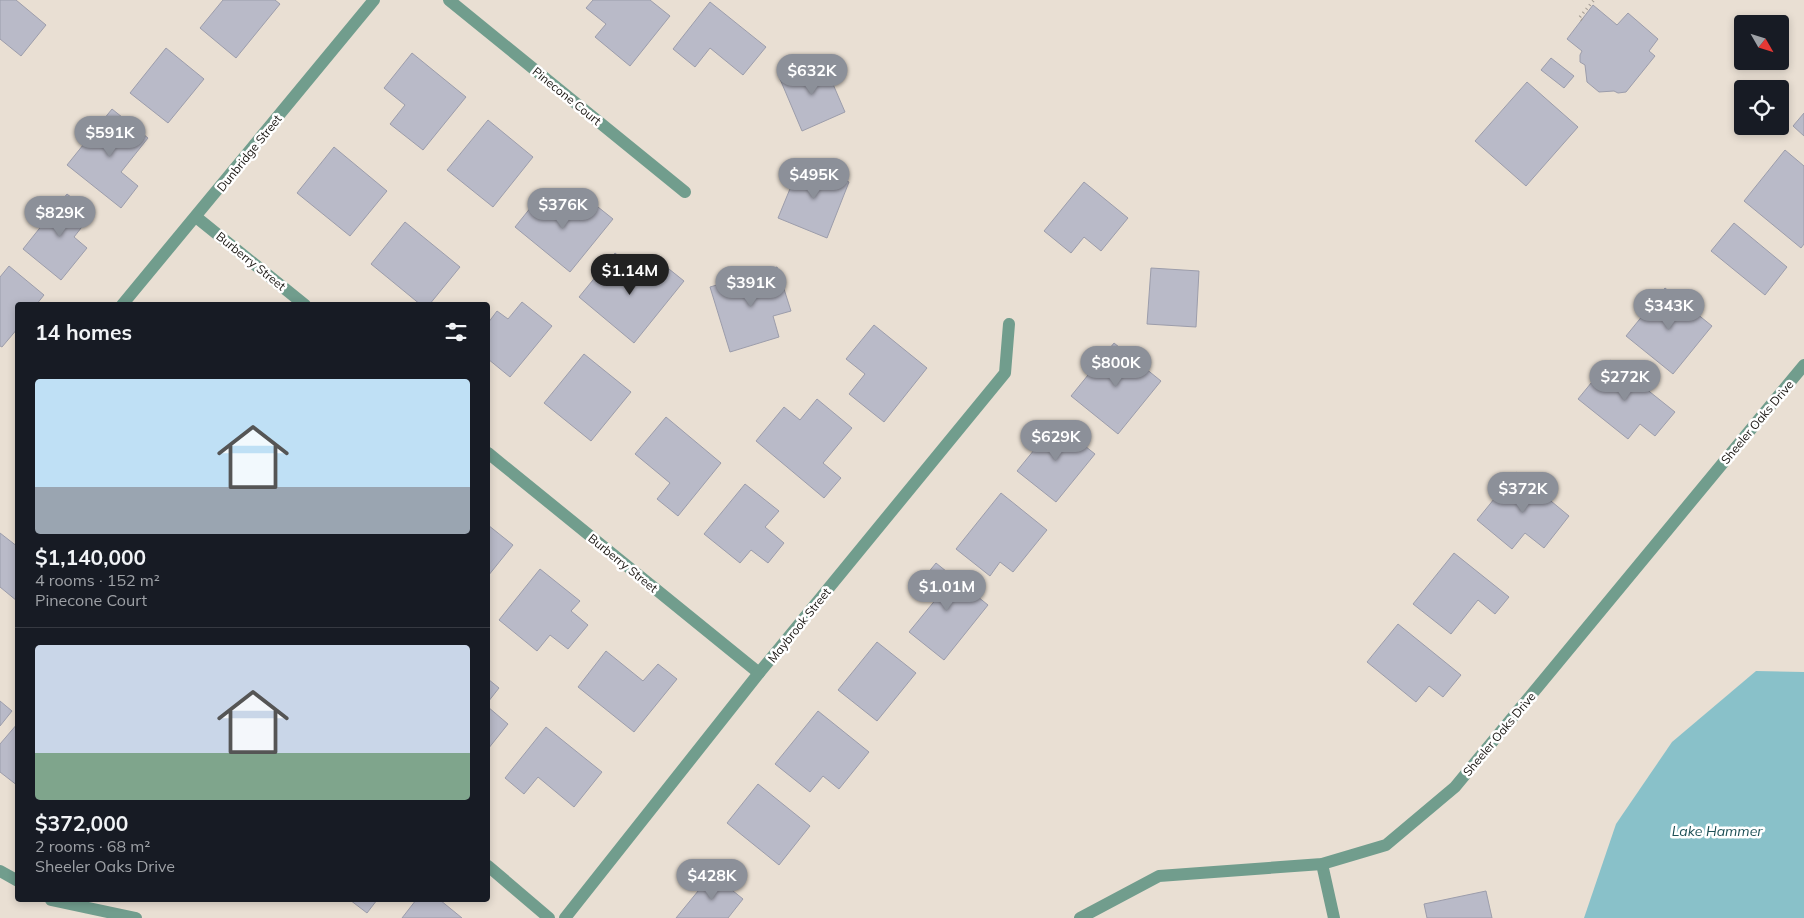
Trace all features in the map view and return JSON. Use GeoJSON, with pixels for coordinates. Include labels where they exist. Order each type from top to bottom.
{"type":"FeatureCollection","features":[{"type":"Feature","properties":{"kind":"street","name":"Dunbridge Street"},"geometry":{"type":"LineString","coordinates":[[125,302],[374,0]]}},
{"type":"Feature","properties":{"kind":"street","name":"Pinecone Court"},"geometry":{"type":"LineString","coordinates":[[449,0],[685,192]]}},
{"type":"Feature","properties":{"kind":"street","name":"Burberry Street"},"geometry":{"type":"LineString","coordinates":[[196,217],[301,302]]}},
{"type":"Feature","properties":{"kind":"street","name":"Maybrook Street"},"geometry":{"type":"LineString","coordinates":[[565,918],[759,673],[1005,373],[1009,324]]}},
{"type":"Feature","properties":{"kind":"street","name":"Sheeler Oaks Drive"},"geometry":{"type":"LineString","coordinates":[[1080,918],[1159,876],[1322,864],[1386,845],[1455,787],[1804,365]]}},
{"type":"Feature","properties":{"kind":"street","name":"Burberry Street"},"geometry":{"type":"LineString","coordinates":[[490,455],[759,673]]}},
{"type":"Feature","properties":{"kind":"street"},"geometry":{"type":"LineString","coordinates":[[1322,864],[1334,918]]}},
{"type":"Feature","properties":{"kind":"street"},"geometry":{"type":"LineString","coordinates":[[490,868],[550,918]]}},
{"type":"Feature","properties":{"kind":"street"},"geometry":{"type":"LineString","coordinates":[[0,871],[15,880]]}},
{"type":"Feature","properties":{"kind":"street"},"geometry":{"type":"LineString","coordinates":[[60,902],[136,918]]}},
{"type":"Feature","properties":{"kind":"path"},"geometry":{"type":"LineString","coordinates":[[1582,20],[1579,18],[1594,0]]}},
{"type":"Feature","properties":{"kind":"water","name":"Lake Hammer"},"geometry":{"type":"Polygon","coordinates":[[[1756,671],[1804,672],[1804,918],[1584,918],[1616,824],[1672,742],[1756,671]]]}},
{"type":"Feature","properties":{"kind":"building"},"geometry":{"type":"Polygon","coordinates":[[[0,0],[16,0],[46,25],[21,56],[0,39],[0,0]]]}},
{"type":"Feature","properties":{"kind":"building"},"geometry":{"type":"Polygon","coordinates":[[[223,0],[275,0],[280,4],[236,58],[200,28],[223,0]]]}},
{"type":"Feature","properties":{"kind":"building"},"geometry":{"type":"Polygon","coordinates":[[[593,0],[650,0],[670,16],[630,66],[595,37],[606,24],[586,8],[593,0]]]}},
{"type":"Feature","properties":{"kind":"building"},"geometry":{"type":"Polygon","coordinates":[[[710,2],[766,47],[743,75],[710,48],[695,67],[673,49],[710,2]]]}},
{"type":"Feature","properties":{"kind":"building"},"geometry":{"type":"Polygon","coordinates":[[[1593,5],[1617,25],[1628,13],[1658,39],[1649,51],[1655,56],[1626,92],[1599,92],[1587,82],[1585,65],[1580,62],[1582,51],[1567,39],[1593,5]]]}},
{"type":"Feature","properties":{"kind":"building"},"geometry":{"type":"Polygon","coordinates":[[[166,48],[204,79],[168,123],[130,93],[166,48]]]}},
{"type":"Feature","properties":{"kind":"building"},"geometry":{"type":"Polygon","coordinates":[[[412,53],[466,97],[423,150],[390,124],[405,105],[384,88],[412,53]]]}},
{"type":"Feature","properties":{"kind":"building"},"geometry":{"type":"Polygon","coordinates":[[[1551,58],[1574,76],[1564,88],[1541,70],[1551,58]]]}},
{"type":"Feature","properties":{"kind":"building"},"geometry":{"type":"Polygon","coordinates":[[[823,61],[845,112],[802,131],[780,79],[823,61]]]}},
{"type":"Feature","properties":{"kind":"building"},"geometry":{"type":"Polygon","coordinates":[[[1527,82],[1578,127],[1526,186],[1475,141],[1527,82]]]}},
{"type":"Feature","properties":{"kind":"building"},"geometry":{"type":"Polygon","coordinates":[[[112,109],[148,138],[121,172],[138,186],[121,208],[67,165],[112,109]]]}},
{"type":"Feature","properties":{"kind":"building"},"geometry":{"type":"Polygon","coordinates":[[[1804,113],[1804,136],[1793,126],[1804,113]]]}},
{"type":"Feature","properties":{"kind":"building"},"geometry":{"type":"Polygon","coordinates":[[[488,120],[533,157],[493,207],[447,170],[488,120]]]}},
{"type":"Feature","properties":{"kind":"building"},"geometry":{"type":"Polygon","coordinates":[[[334,147],[387,191],[350,236],[297,193],[334,147]]]}},
{"type":"Feature","properties":{"kind":"building"},"geometry":{"type":"Polygon","coordinates":[[[1785,150],[1804,166],[1804,244],[1801,248],[1744,201],[1785,150]]]}},
{"type":"Feature","properties":{"kind":"building"},"geometry":{"type":"Polygon","coordinates":[[[801,162],[849,182],[827,238],[778,218],[801,162]]]}},
{"type":"Feature","properties":{"kind":"building"},"geometry":{"type":"Polygon","coordinates":[[[1084,182],[1128,218],[1101,251],[1084,237],[1071,253],[1044,231],[1084,182]]]}},
{"type":"Feature","properties":{"kind":"building"},"geometry":{"type":"Polygon","coordinates":[[[544,191],[580,220],[593,203],[613,219],[570,272],[515,227],[544,191]]]}},
{"type":"Feature","properties":{"kind":"building"},"geometry":{"type":"Polygon","coordinates":[[[67,194],[92,214],[74,237],[87,248],[61,280],[23,249],[67,194]]]}},
{"type":"Feature","properties":{"kind":"building"},"geometry":{"type":"Polygon","coordinates":[[[405,222],[460,267],[431,302],[417,302],[371,264],[405,222]]]}},
{"type":"Feature","properties":{"kind":"building"},"geometry":{"type":"Polygon","coordinates":[[[1734,223],[1787,267],[1765,295],[1711,251],[1734,223]]]}},
{"type":"Feature","properties":{"kind":"building"},"geometry":{"type":"Polygon","coordinates":[[[615,253],[651,282],[664,265],[684,281],[634,343],[579,297],[615,253]]]}},
{"type":"Feature","properties":{"kind":"building"},"geometry":{"type":"Polygon","coordinates":[[[9,266],[44,295],[38,302],[15,302],[15,332],[2,347],[0,346],[0,277],[9,266]]]}},
{"type":"Feature","properties":{"kind":"building"},"geometry":{"type":"Polygon","coordinates":[[[777,267],[791,311],[773,316],[779,337],[730,352],[710,287],[777,267]]]}},
{"type":"Feature","properties":{"kind":"building"},"geometry":{"type":"Polygon","coordinates":[[[1151,268],[1199,271],[1196,327],[1147,324],[1151,268]]]}},
{"type":"Feature","properties":{"kind":"building"},"geometry":{"type":"Polygon","coordinates":[[[1665,288],[1712,326],[1673,374],[1626,336],[1665,288]]]}},
{"type":"Feature","properties":{"kind":"building"},"geometry":{"type":"Polygon","coordinates":[[[522,302],[552,326],[510,377],[490,361],[490,320],[497,311],[508,319],[522,302]]]}},
{"type":"Feature","properties":{"kind":"building"},"geometry":{"type":"Polygon","coordinates":[[[874,325],[927,368],[884,422],[849,394],[865,374],[846,359],[874,325]]]}},
{"type":"Feature","properties":{"kind":"building"},"geometry":{"type":"Polygon","coordinates":[[[1114,343],[1161,381],[1118,434],[1071,396],[1114,343]]]}},
{"type":"Feature","properties":{"kind":"building"},"geometry":{"type":"Polygon","coordinates":[[[584,354],[631,392],[591,441],[544,403],[584,354]]]}},
{"type":"Feature","properties":{"kind":"building"},"geometry":{"type":"Polygon","coordinates":[[[1610,360],[1675,412],[1655,436],[1640,424],[1628,439],[1578,399],[1610,360]]]}},
{"type":"Feature","properties":{"kind":"building"},"geometry":{"type":"Polygon","coordinates":[[[817,399],[852,428],[823,463],[841,478],[824,498],[756,441],[784,407],[800,420],[817,399]]]}},
{"type":"Feature","properties":{"kind":"building"},"geometry":{"type":"Polygon","coordinates":[[[666,417],[721,463],[678,516],[657,499],[670,483],[635,454],[666,417]]]}},
{"type":"Feature","properties":{"kind":"building"},"geometry":{"type":"Polygon","coordinates":[[[1056,423],[1095,454],[1056,502],[1017,471],[1056,423]]]}},
{"type":"Feature","properties":{"kind":"building"},"geometry":{"type":"Polygon","coordinates":[[[1516,472],[1569,516],[1544,548],[1525,533],[1512,549],[1477,520],[1516,472]]]}},
{"type":"Feature","properties":{"kind":"building"},"geometry":{"type":"Polygon","coordinates":[[[745,484],[779,511],[765,527],[784,543],[768,563],[751,550],[740,563],[704,534],[745,484]]]}},
{"type":"Feature","properties":{"kind":"building"},"geometry":{"type":"Polygon","coordinates":[[[1001,493],[1047,530],[1013,572],[1000,562],[990,576],[956,549],[1001,493]]]}},
{"type":"Feature","properties":{"kind":"building"},"geometry":{"type":"Polygon","coordinates":[[[490,527],[513,545],[490,574],[490,527]]]}},
{"type":"Feature","properties":{"kind":"building"},"geometry":{"type":"Polygon","coordinates":[[[0,533],[15,545],[15,599],[0,587],[0,533]]]}},
{"type":"Feature","properties":{"kind":"building"},"geometry":{"type":"Polygon","coordinates":[[[1454,553],[1509,597],[1495,614],[1478,600],[1451,634],[1413,604],[1454,553]]]}},
{"type":"Feature","properties":{"kind":"building"},"geometry":{"type":"Polygon","coordinates":[[[936,563],[988,605],[944,660],[909,632],[937,598],[919,584],[936,563]]]}},
{"type":"Feature","properties":{"kind":"building"},"geometry":{"type":"Polygon","coordinates":[[[540,569],[580,601],[571,611],[588,625],[568,649],[550,635],[537,651],[499,620],[540,569]]]}},
{"type":"Feature","properties":{"kind":"building"},"geometry":{"type":"Polygon","coordinates":[[[1398,624],[1461,675],[1443,697],[1429,686],[1416,702],[1367,662],[1398,624]]]}},
{"type":"Feature","properties":{"kind":"building"},"geometry":{"type":"Polygon","coordinates":[[[877,642],[916,673],[877,721],[838,690],[877,642]]]}},
{"type":"Feature","properties":{"kind":"building"},"geometry":{"type":"Polygon","coordinates":[[[606,651],[643,681],[658,664],[677,679],[634,732],[578,687],[606,651]]]}},
{"type":"Feature","properties":{"kind":"building"},"geometry":{"type":"Polygon","coordinates":[[[490,681],[499,688],[490,699],[490,681]]]}},
{"type":"Feature","properties":{"kind":"building"},"geometry":{"type":"Polygon","coordinates":[[[0,701],[12,711],[0,726],[0,701]]]}},
{"type":"Feature","properties":{"kind":"building"},"geometry":{"type":"Polygon","coordinates":[[[490,709],[508,724],[490,746],[490,709]]]}},
{"type":"Feature","properties":{"kind":"building"},"geometry":{"type":"Polygon","coordinates":[[[818,711],[869,752],[839,789],[823,776],[810,792],[775,764],[818,711]]]}},
{"type":"Feature","properties":{"kind":"building"},"geometry":{"type":"Polygon","coordinates":[[[15,726],[15,784],[0,772],[0,744],[15,726]]]}},
{"type":"Feature","properties":{"kind":"building"},"geometry":{"type":"Polygon","coordinates":[[[546,727],[602,772],[574,807],[538,777],[524,794],[505,778],[546,727]]]}},
{"type":"Feature","properties":{"kind":"building"},"geometry":{"type":"Polygon","coordinates":[[[758,784],[810,826],[779,865],[727,823],[758,784]]]}},
{"type":"Feature","properties":{"kind":"building"},"geometry":{"type":"Polygon","coordinates":[[[712,874],[743,899],[728,918],[676,918],[712,874]]]}},
{"type":"Feature","properties":{"kind":"building"},"geometry":{"type":"Polygon","coordinates":[[[1486,891],[1492,918],[1427,918],[1424,904],[1486,891]]]}},
{"type":"Feature","properties":{"kind":"building"},"geometry":{"type":"Polygon","coordinates":[[[353,902],[375,902],[367,913],[353,902]]]}},
{"type":"Feature","properties":{"kind":"building"},"geometry":{"type":"Polygon","coordinates":[[[414,902],[442,902],[462,918],[402,918],[414,902]]]}}]}
